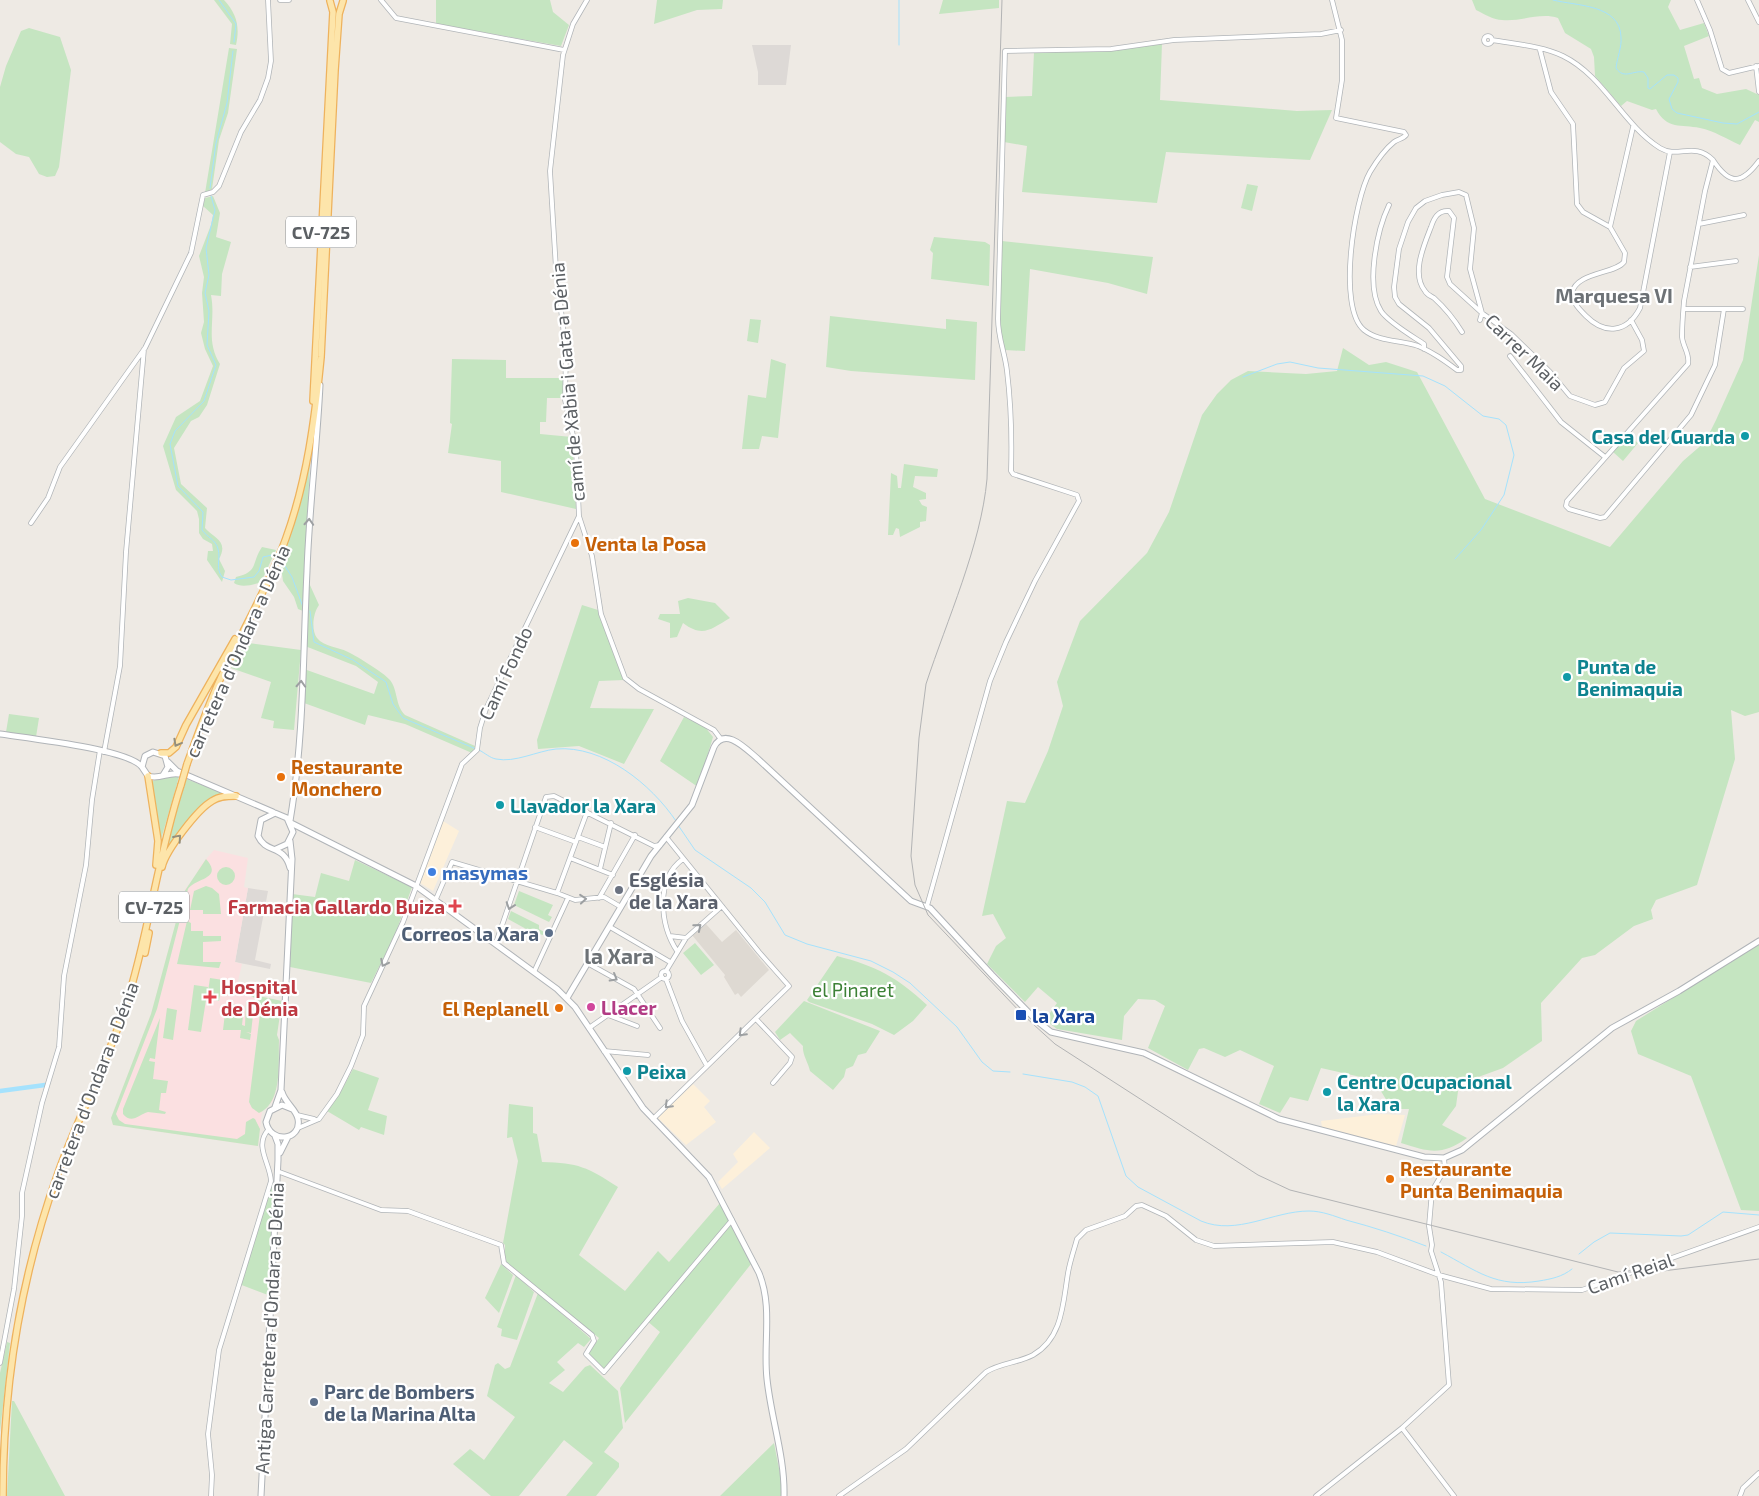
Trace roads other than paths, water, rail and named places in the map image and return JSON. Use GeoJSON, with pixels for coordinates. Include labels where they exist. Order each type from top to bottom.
{"type":"FeatureCollection","features":[{"type":"Feature","properties":{"kind":"main road","name":"CV-725"},"geometry":{"type":"LineString","coordinates":[[329,1],[344,0]]}},
{"type":"Feature","properties":{"kind":"main road","name":"carretera d'Ondara a Dénia"},"geometry":{"type":"LineString","coordinates":[[3,1496],[5,1431],[10,1374],[28,1278],[57,1176],[110,1048],[133,980],[161,857],[187,764],[213,695],[266,586],[292,521],[310,441],[320,357],[335,70],[339,11],[344,0]]}},
{"type":"Feature","properties":{"kind":"main road","name":"carretera d'Ondara a Dénia"},"geometry":{"type":"LineString","coordinates":[[310,441],[333,12],[329,1]]}},
{"type":"Feature","properties":{"kind":"main road"},"geometry":{"type":"LineString","coordinates":[[293,835],[290,822],[299,732],[309,513],[317,450],[320,357]]}},
{"type":"Feature","properties":{"kind":"main road","name":"CV-725"},"geometry":{"type":"LineString","coordinates":[[162,753],[169,753],[176,747],[184,728],[238,635],[260,591],[266,586]]}},
{"type":"Feature","properties":{"kind":"main road"},"geometry":{"type":"LineString","coordinates":[[0,734],[138,759],[153,752],[162,753],[177,771],[257,806],[282,814],[290,822],[436,898],[567,998],[653,1119],[710,1178],[760,1273],[765,1290],[766,1378],[783,1474],[784,1496]]}},
{"type":"Feature","properties":{"kind":"main road"},"geometry":{"type":"LineString","coordinates":[[567,998],[654,852],[695,800],[712,750],[720,738],[732,739],[748,750],[911,901],[927,906],[1037,1021],[1051,1032],[1144,1053],[1278,1119],[1424,1156],[1444,1158],[1462,1150],[1612,1028],[1679,991],[1759,941]]}},
{"type":"Feature","properties":{"kind":"main road"},"geometry":{"type":"LineString","coordinates":[[142,767],[145,756]]}},
{"type":"Feature","properties":{"kind":"main road"},"geometry":{"type":"LineString","coordinates":[[126,757],[142,767],[148,776],[156,778],[173,773],[189,776]]}},
{"type":"Feature","properties":{"kind":"main road"},"geometry":{"type":"LineString","coordinates":[[163,775],[168,762]]}},
{"type":"Feature","properties":{"kind":"main road","name":"CV-725"},"geometry":{"type":"LineString","coordinates":[[133,980],[158,852],[148,776]]}},
{"type":"Feature","properties":{"kind":"main road","name":"CV-725"},"geometry":{"type":"LineString","coordinates":[[110,1048],[115,1043],[134,992],[167,854],[173,843],[208,804],[217,798],[236,796]]}},
{"type":"Feature","properties":{"kind":"main road"},"geometry":{"type":"LineString","coordinates":[[282,814],[293,805]]}},
{"type":"Feature","properties":{"kind":"main road"},"geometry":{"type":"LineString","coordinates":[[257,806],[262,815],[257,829],[260,840],[266,846],[276,849],[286,856],[292,874]]}},
{"type":"Feature","properties":{"kind":"main road"},"geometry":{"type":"LineString","coordinates":[[261,820],[275,813]]}},
{"type":"Feature","properties":{"kind":"main road"},"geometry":{"type":"LineString","coordinates":[[276,849],[284,846],[298,831],[309,832]]}},
{"type":"Feature","properties":{"kind":"main road"},"geometry":{"type":"LineString","coordinates":[[281,1090],[285,1102],[297,1115],[297,1128],[288,1137],[275,1136],[268,1130],[266,1118],[275,1107],[281,1090],[292,874],[290,840]]}},
{"type":"Feature","properties":{"kind":"main road"},"geometry":{"type":"LineString","coordinates":[[653,845],[654,852]]}},
{"type":"Feature","properties":{"kind":"main road"},"geometry":{"type":"LineString","coordinates":[[275,1107],[285,1106],[292,1109]]}},
{"type":"Feature","properties":{"kind":"main road","name":"Antiga Carretera d'Ondara a Dénia"},"geometry":{"type":"LineString","coordinates":[[261,1496],[278,1160],[278,1144],[275,1136]]}},
{"type":"Feature","properties":{"kind":"main road","name":"Antiga Carretera d'Ondara a Dénia"},"geometry":{"type":"LineString","coordinates":[[278,1160],[281,1147],[288,1137]]}},
{"type":"Feature","properties":{"kind":"street"},"geometry":{"type":"LineString","coordinates":[[31,523],[48,498],[60,467],[145,348],[191,252],[203,196],[213,192],[221,183],[241,132],[260,100],[268,78],[271,61],[268,0]]}},
{"type":"Feature","properties":{"kind":"street"},"geometry":{"type":"LineString","coordinates":[[280,0],[289,0]]}},
{"type":"Feature","properties":{"kind":"street"},"geometry":{"type":"LineString","coordinates":[[381,0],[396,18],[564,50]]}},
{"type":"Feature","properties":{"kind":"street","name":"camí de Xàbia i Gata a Dénia"},"geometry":{"type":"LineString","coordinates":[[587,0],[573,24],[564,50],[550,171],[556,268],[566,351],[565,400],[576,449],[579,516],[592,556],[601,614],[625,678],[632,685],[714,730],[720,738]]}},
{"type":"Feature","properties":{"kind":"street"},"geometry":{"type":"LineString","coordinates":[[927,906],[990,682],[1006,642],[1035,581],[1079,500],[1077,495],[1013,474],[1011,471],[1012,439],[1007,371],[999,342],[998,319],[1005,51],[1111,49],[1174,40],[1328,34],[1341,30],[1332,0]]}},
{"type":"Feature","properties":{"kind":"street"},"geometry":{"type":"LineString","coordinates":[[1696,0],[1710,30],[1722,70],[1729,73],[1758,66],[1759,92]]}},
{"type":"Feature","properties":{"kind":"street"},"geometry":{"type":"LineString","coordinates":[[1748,0],[1759,22]]}},
{"type":"Feature","properties":{"kind":"street","name":"Carrer Maia"},"geometry":{"type":"LineString","coordinates":[[1341,30],[1342,80],[1336,118],[1406,133],[1405,137],[1395,141],[1379,160],[1363,189],[1352,236],[1352,296],[1358,322],[1366,332],[1424,349],[1457,370],[1461,370],[1461,366],[1429,328],[1399,304],[1394,293],[1396,261],[1404,231],[1416,208],[1429,199],[1453,192],[1462,192],[1466,195],[1474,228],[1470,269],[1482,305],[1482,313],[1511,334],[1550,372],[1570,396],[1598,405],[1605,402],[1626,365],[1644,351],[1642,340],[1631,320]]}},
{"type":"Feature","properties":{"kind":"street"},"geometry":{"type":"LineString","coordinates":[[1492,40],[1561,55],[1580,68],[1633,127],[1656,146],[1670,152],[1696,150],[1714,160],[1724,174],[1741,179],[1747,177],[1759,161]]}},
{"type":"Feature","properties":{"kind":"street"},"geometry":{"type":"LineString","coordinates":[[1540,50],[1551,92],[1573,124],[1577,204],[1583,212],[1610,227],[1624,253],[1624,262],[1619,267],[1603,271],[1576,284],[1572,290],[1572,299],[1585,315],[1603,328],[1618,329],[1631,320],[1640,306],[1670,152]]}},
{"type":"Feature","properties":{"kind":"street"},"geometry":{"type":"LineString","coordinates":[[1610,227],[1633,127]]}},
{"type":"Feature","properties":{"kind":"street"},"geometry":{"type":"LineString","coordinates":[[1714,160],[1705,191],[1690,267],[1684,310],[1682,339],[1689,358],[1687,366],[1670,382],[1605,456],[1567,501],[1567,508],[1600,518],[1605,517],[1684,426],[1715,365],[1724,309]]}},
{"type":"Feature","properties":{"kind":"street"},"geometry":{"type":"LineString","coordinates":[[1389,205],[1383,221],[1376,255],[1374,286],[1376,299],[1383,313],[1424,344],[1424,349]]}},
{"type":"Feature","properties":{"kind":"street"},"geometry":{"type":"LineString","coordinates":[[1462,332],[1447,311],[1426,292],[1420,277],[1420,260],[1428,234],[1434,218],[1442,212],[1449,211],[1454,218],[1447,278],[1450,284],[1482,313],[1480,320]]}},
{"type":"Feature","properties":{"kind":"street"},"geometry":{"type":"LineString","coordinates":[[1699,224],[1744,215]]}},
{"type":"Feature","properties":{"kind":"street"},"geometry":{"type":"LineString","coordinates":[[1690,267],[1736,261]]}},
{"type":"Feature","properties":{"kind":"street"},"geometry":{"type":"LineString","coordinates":[[1684,310],[1743,308]]}},
{"type":"Feature","properties":{"kind":"street"},"geometry":{"type":"LineString","coordinates":[[0,1362],[14,1289],[22,1216],[22,1193],[42,1103],[59,1047],[64,976],[86,865],[92,800],[120,658],[126,552],[145,348]]}},
{"type":"Feature","properties":{"kind":"street"},"geometry":{"type":"LineString","coordinates":[[1510,356],[1561,422],[1605,456]]}},
{"type":"Feature","properties":{"kind":"street","name":"Camí Fondo"},"geometry":{"type":"LineString","coordinates":[[319,1118],[337,1094],[351,1066],[363,1035],[364,1006],[394,943],[462,764],[477,750],[480,728],[486,709],[579,516]]}},
{"type":"Feature","properties":{"kind":"street"},"geometry":{"type":"LineString","coordinates":[[496,942],[544,800],[550,796],[611,823],[653,845],[660,845]]}},
{"type":"Feature","properties":{"kind":"street"},"geometry":{"type":"LineString","coordinates":[[557,893],[587,812]]}},
{"type":"Feature","properties":{"kind":"street"},"geometry":{"type":"LineString","coordinates":[[600,869],[611,823]]}},
{"type":"Feature","properties":{"kind":"street"},"geometry":{"type":"LineString","coordinates":[[535,827],[576,842]]}},
{"type":"Feature","properties":{"kind":"street"},"geometry":{"type":"LineString","coordinates":[[598,898],[635,835]]}},
{"type":"Feature","properties":{"kind":"street"},"geometry":{"type":"LineString","coordinates":[[578,837],[606,847]]}},
{"type":"Feature","properties":{"kind":"street"},"geometry":{"type":"LineString","coordinates":[[653,1119],[707,1066],[713,1063],[789,986],[666,837]]}},
{"type":"Feature","properties":{"kind":"street"},"geometry":{"type":"LineString","coordinates":[[570,858],[613,875]]}},
{"type":"Feature","properties":{"kind":"street"},"geometry":{"type":"LineString","coordinates":[[677,951],[670,936],[664,907],[664,893],[675,866],[683,859]]}},
{"type":"Feature","properties":{"kind":"street"},"geometry":{"type":"LineString","coordinates":[[436,898],[452,862],[576,900],[604,897],[621,907]]}},
{"type":"Feature","properties":{"kind":"street"},"geometry":{"type":"LineString","coordinates":[[534,972],[568,898]]}},
{"type":"Feature","properties":{"kind":"street"},"geometry":{"type":"LineString","coordinates":[[589,1028],[636,995],[669,975],[666,971],[670,962],[686,938],[722,906]]}},
{"type":"Feature","properties":{"kind":"street"},"geometry":{"type":"LineString","coordinates":[[610,927],[670,962]]}},
{"type":"Feature","properties":{"kind":"street"},"geometry":{"type":"LineString","coordinates":[[670,936],[686,938]]}},
{"type":"Feature","properties":{"kind":"street"},"geometry":{"type":"LineString","coordinates":[[589,964],[634,989],[636,995],[660,1028]]}},
{"type":"Feature","properties":{"kind":"street"},"geometry":{"type":"LineString","coordinates":[[664,978],[682,1021],[707,1066]]}},
{"type":"Feature","properties":{"kind":"street"},"geometry":{"type":"LineString","coordinates":[[608,1015],[637,1026]]}},
{"type":"Feature","properties":{"kind":"street"},"geometry":{"type":"LineString","coordinates":[[756,1019],[792,1057],[790,1063],[773,1083]]}},
{"type":"Feature","properties":{"kind":"street"},"geometry":{"type":"LineString","coordinates":[[604,1051],[648,1055]]}},
{"type":"Feature","properties":{"kind":"street"},"geometry":{"type":"LineString","coordinates":[[297,1115],[306,1118],[319,1118]]}},
{"type":"Feature","properties":{"kind":"street"},"geometry":{"type":"LineString","coordinates":[[297,1128],[319,1118]]}},
{"type":"Feature","properties":{"kind":"street"},"geometry":{"type":"LineString","coordinates":[[211,1496],[212,1475],[208,1434],[219,1350],[271,1181],[268,1165],[261,1146],[268,1130]]}},
{"type":"Feature","properties":{"kind":"street"},"geometry":{"type":"LineString","coordinates":[[1316,1496],[1402,1428],[1440,1395],[1449,1383],[1439,1275],[1431,1251],[1429,1226],[1433,1186],[1445,1169],[1444,1158]]}},
{"type":"Feature","properties":{"kind":"street"},"geometry":{"type":"LineString","coordinates":[[277,1171],[381,1210],[408,1211],[502,1245],[504,1263],[592,1335],[594,1341],[586,1354],[604,1372],[732,1220]]}},
{"type":"Feature","properties":{"kind":"street","name":"Camí Reial"},"geometry":{"type":"LineString","coordinates":[[839,1496],[906,1449],[986,1372],[992,1368],[1012,1364],[1035,1354],[1050,1340],[1059,1326],[1077,1239],[1086,1230],[1124,1216],[1136,1206],[1142,1205],[1166,1216],[1196,1240],[1214,1246],[1333,1242],[1377,1252],[1439,1275],[1491,1289],[1582,1290],[1759,1227]]}},
{"type":"Feature","properties":{"kind":"street"},"geometry":{"type":"LineString","coordinates":[[1402,1428],[1454,1496]]}},
{"type":"Feature","properties":{"kind":"street"},"geometry":{"type":"LineString","coordinates":[[1740,1496],[1743,1488],[1759,1473]]}},
{"type":"Feature","properties":{"kind":"waterway"},"geometry":{"type":"LineString","coordinates":[[219,0],[236,24],[234,42]]}},
{"type":"Feature","properties":{"kind":"waterway"},"geometry":{"type":"LineString","coordinates":[[899,0],[899,45]]}},
{"type":"Feature","properties":{"kind":"waterway"},"geometry":{"type":"LineString","coordinates":[[1553,0],[1595,8],[1613,18],[1619,26],[1621,37],[1616,68],[1619,72],[1625,74],[1644,72],[1648,78],[1648,88],[1650,89],[1667,75],[1674,75],[1678,78],[1678,82],[1669,99],[1672,109],[1677,113],[1723,123],[1737,124],[1759,112]]}},
{"type":"Feature","properties":{"kind":"waterway"},"geometry":{"type":"LineString","coordinates":[[210,188],[216,143],[227,103],[233,51]]}},
{"type":"Feature","properties":{"kind":"waterway"},"geometry":{"type":"LineString","coordinates":[[211,196],[215,210],[206,248],[209,275],[205,293],[209,311],[207,345],[216,365],[204,401],[175,431],[170,444],[178,486],[203,512],[202,530],[217,546],[219,570],[222,577],[231,580],[254,577],[259,571],[263,557],[272,555]]}},
{"type":"Feature","properties":{"kind":"waterway"},"geometry":{"type":"LineString","coordinates":[[1243,377],[1277,364],[1290,362],[1318,368],[1423,376],[1445,386],[1483,416],[1499,419],[1506,425],[1514,455],[1504,495],[1481,530],[1455,559]]}},
{"type":"Feature","properties":{"kind":"waterway"},"geometry":{"type":"LineString","coordinates":[[283,563],[292,577],[303,607]]}},
{"type":"Feature","properties":{"kind":"waterway"},"geometry":{"type":"LineString","coordinates":[[310,611],[314,642],[353,660],[386,682],[393,704],[403,718],[476,749]]}},
{"type":"Feature","properties":{"kind":"waterway"},"geometry":{"type":"LineString","coordinates":[[479,750],[492,758],[503,760],[556,749],[574,749],[591,753],[608,760],[639,781],[666,807],[676,821]]}},
{"type":"Feature","properties":{"kind":"waterway"},"geometry":{"type":"LineString","coordinates":[[678,825],[695,850],[751,888],[765,902],[785,935],[807,944],[871,961],[893,972],[910,983],[957,1027],[982,1062],[993,1071],[1010,1072]]}},
{"type":"Feature","properties":{"kind":"waterway"},"geometry":{"type":"LineString","coordinates":[[1023,1074],[1072,1082],[1085,1087],[1098,1096],[1126,1176],[1138,1187],[1201,1221],[1214,1225],[1228,1226],[1255,1222],[1296,1212],[1314,1211],[1396,1235],[1426,1246]]}},
{"type":"Feature","properties":{"kind":"waterway"},"geometry":{"type":"LineString","coordinates":[[0,1091],[45,1085]]}},
{"type":"Feature","properties":{"kind":"waterway"},"geometry":{"type":"LineString","coordinates":[[1579,1254],[1594,1242],[1610,1233],[1681,1236],[1688,1235],[1723,1212],[1759,1215]]}},
{"type":"Feature","properties":{"kind":"waterway"},"geometry":{"type":"LineString","coordinates":[[1441,1252],[1487,1276],[1511,1282],[1539,1281],[1560,1276],[1572,1269]]}},
{"type":"Feature","properties":{"kind":"tram line"},"geometry":{"type":"LineString","coordinates":[[1002,0],[987,479],[984,504],[971,556],[926,684],[919,738],[911,856],[915,885],[928,915],[1022,1014],[1055,1044],[1258,1175],[1290,1190],[1618,1272],[1655,1272],[1759,1259]]}},
{"type":"Feature","properties":{"kind":"place","name":"Casa del Guarda"},"geometry":{"type":"Point","coordinates":[1745,436]}},
{"type":"Feature","properties":{"kind":"place","name":"Venta la Posa"},"geometry":{"type":"Point","coordinates":[575,543]}},
{"type":"Feature","properties":{"kind":"place","name":"Punta de Benimaquia"},"geometry":{"type":"Point","coordinates":[1567,677]}},
{"type":"Feature","properties":{"kind":"place","name":"Restaurante Monchero"},"geometry":{"type":"Point","coordinates":[281,777]}},
{"type":"Feature","properties":{"kind":"place","name":"Llavador la Xara"},"geometry":{"type":"Point","coordinates":[500,805]}},
{"type":"Feature","properties":{"kind":"place","name":"masymas"},"geometry":{"type":"Point","coordinates":[432,872]}},
{"type":"Feature","properties":{"kind":"place","name":"Església de la Xara"},"geometry":{"type":"Point","coordinates":[619,890]}},
{"type":"Feature","properties":{"kind":"place","name":"Farmacia Gallardo Buiza"},"geometry":{"type":"Point","coordinates":[455,906]}},
{"type":"Feature","properties":{"kind":"place","name":"Correos la Xara"},"geometry":{"type":"Point","coordinates":[549,933]}},
{"type":"Feature","properties":{"kind":"place","name":"Hospital de Dénia"},"geometry":{"type":"Point","coordinates":[210,997]}},
{"type":"Feature","properties":{"kind":"place","name":"Llacer"},"geometry":{"type":"Point","coordinates":[591,1007]}},
{"type":"Feature","properties":{"kind":"place","name":"El Replanell"},"geometry":{"type":"Point","coordinates":[559,1008]}},
{"type":"Feature","properties":{"kind":"place","name":"la Xara"},"geometry":{"type":"Point","coordinates":[1021,1015]}},
{"type":"Feature","properties":{"kind":"place","name":"Peixa"},"geometry":{"type":"Point","coordinates":[627,1071]}},
{"type":"Feature","properties":{"kind":"place","name":"Centre Ocupacional la Xara"},"geometry":{"type":"Point","coordinates":[1327,1092]}},
{"type":"Feature","properties":{"kind":"place","name":"Restaurante Punta Benimaquia"},"geometry":{"type":"Point","coordinates":[1390,1179]}},
{"type":"Feature","properties":{"kind":"place","name":"Parc de Bombers de la Marina Alta"},"geometry":{"type":"Point","coordinates":[314,1402]}},
{"type":"Feature","properties":{"kind":"district","name":"Marquesa VI"},"geometry":{"type":"Point","coordinates":[1614,295]}},
{"type":"Feature","properties":{"kind":"district","name":"la Xara"},"geometry":{"type":"Point","coordinates":[619,955]}},
{"type":"Feature","properties":{"kind":"park label","name":"el Pinaret"},"geometry":{"type":"Point","coordinates":[853,989]}}]}
